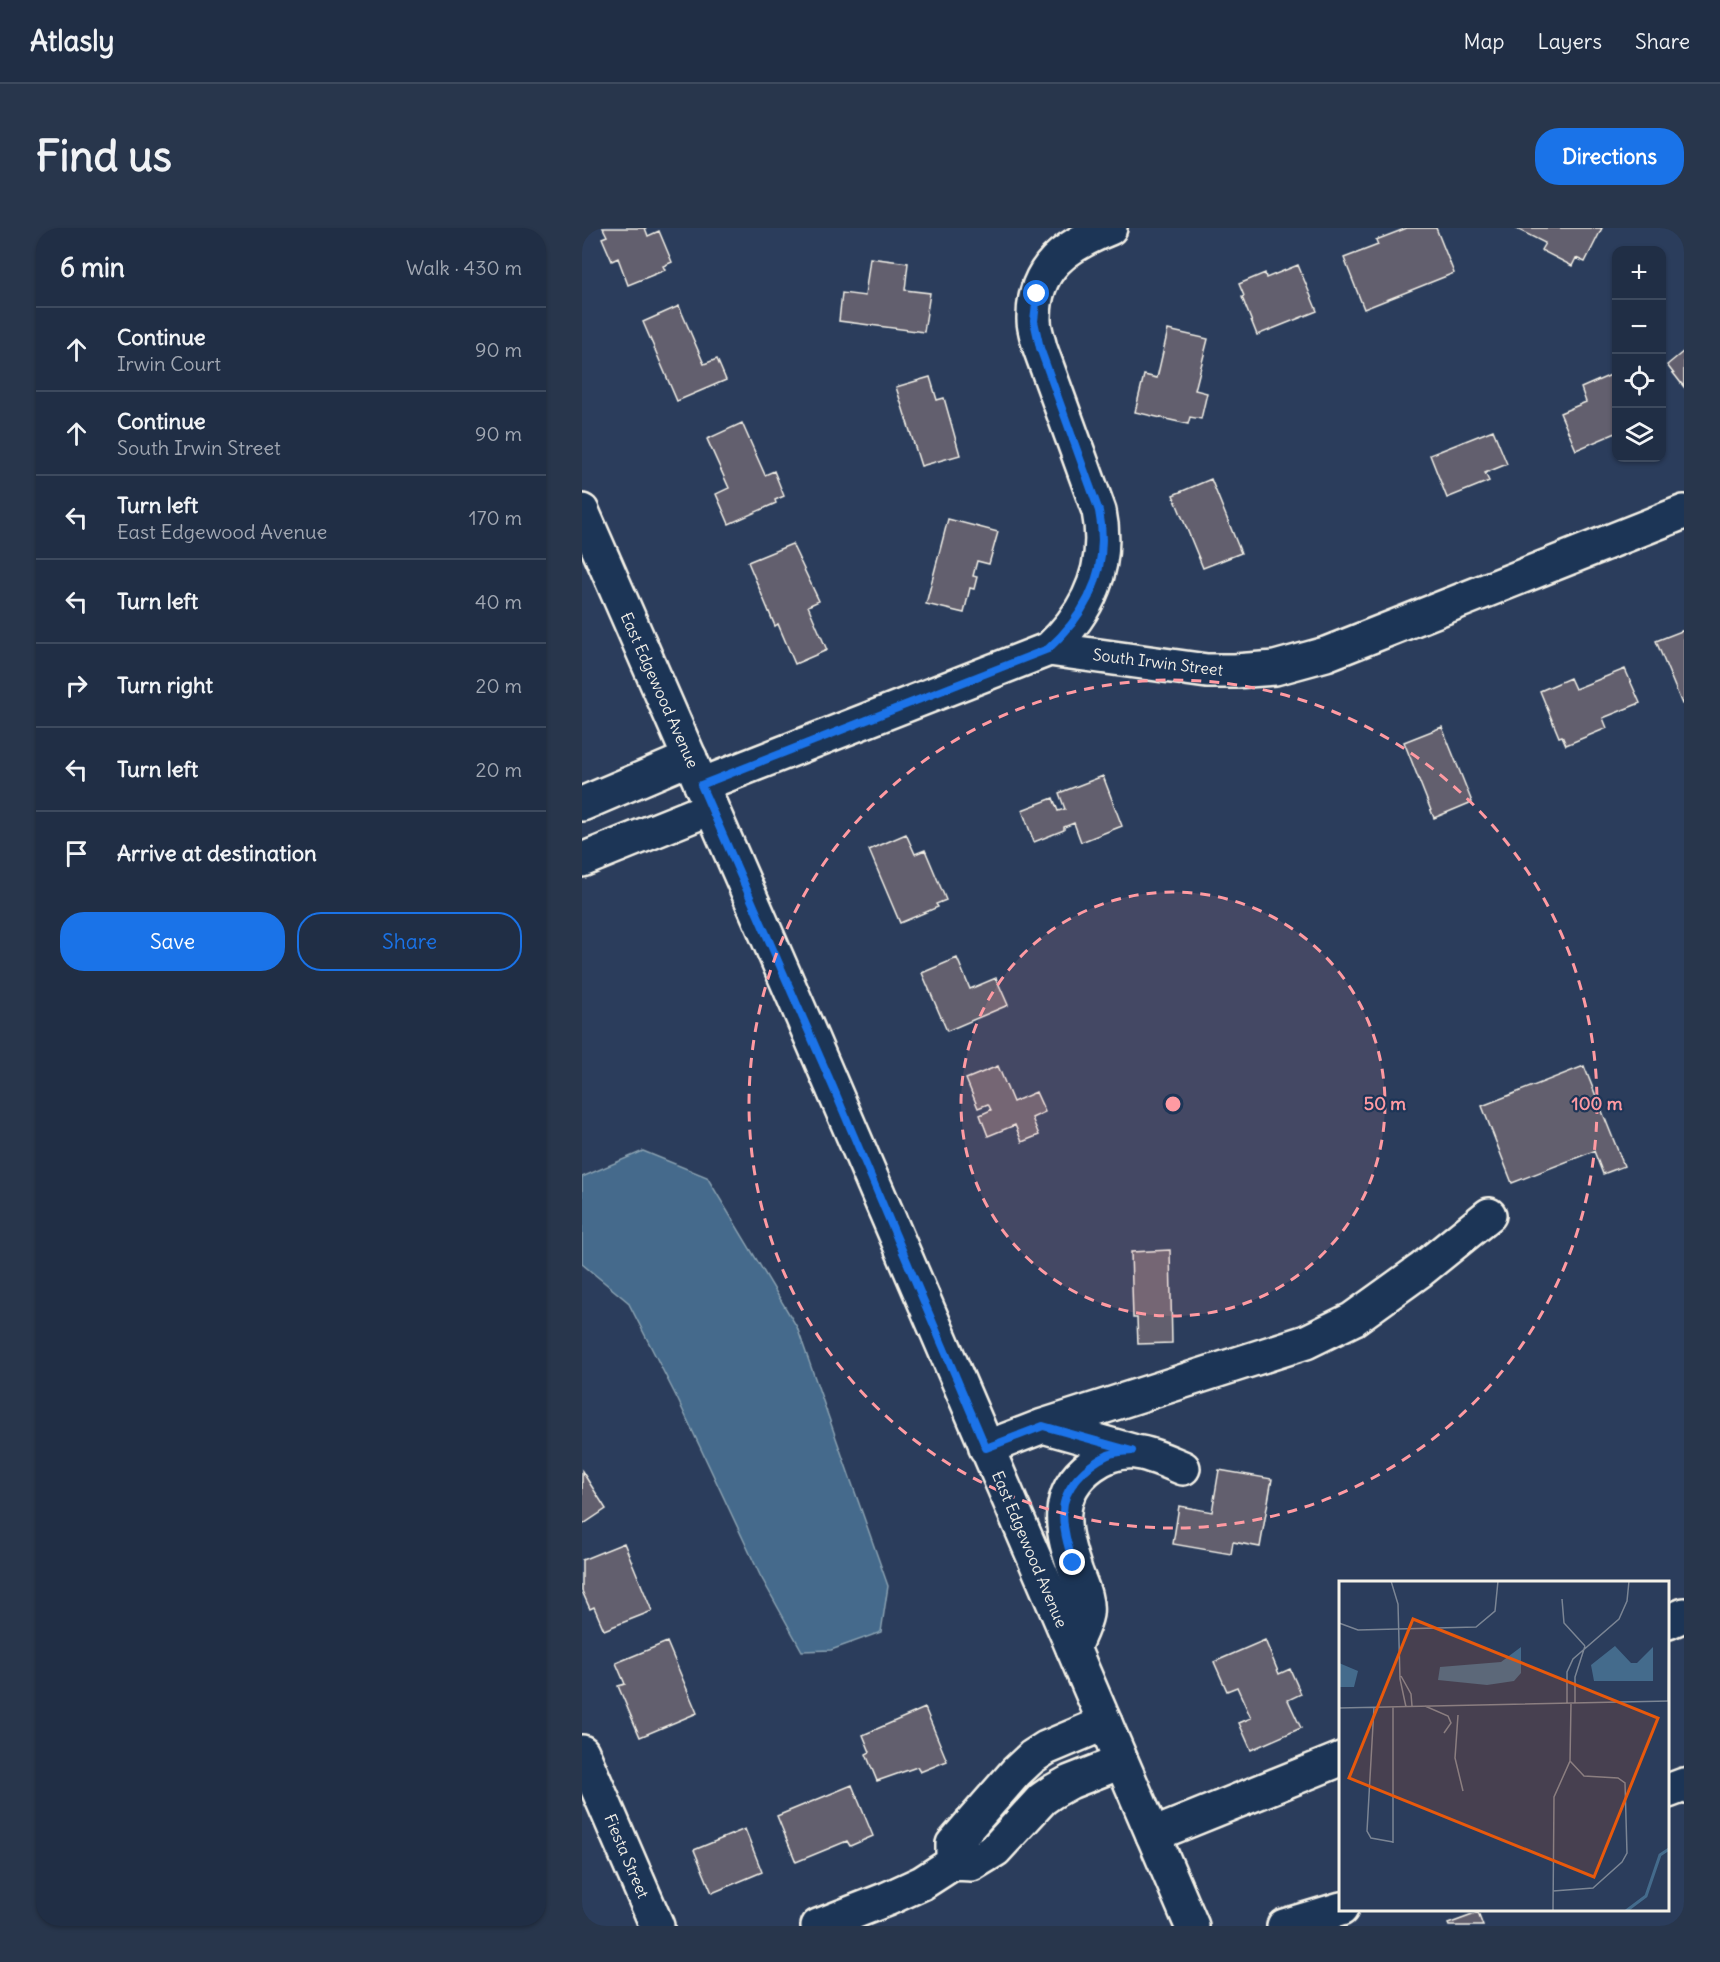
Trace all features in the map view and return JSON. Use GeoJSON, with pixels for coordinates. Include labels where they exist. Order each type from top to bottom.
{"type":"FeatureCollection","features":[{"type":"Feature","properties":{"kind":"street"},"geometry":{"type":"LineString","coordinates":[[1048,649],[1060,639],[1077,618],[1091,595],[1102,554],[1102,531],[1099,511],[1040,348],[1034,321],[1037,294],[1048,270],[1065,250],[1110,228]]}},
{"type":"Feature","properties":{"kind":"street","name":"East Edgewood Avenue"},"geometry":{"type":"LineString","coordinates":[[582,511],[833,1087],[1192,1926]]}},
{"type":"Feature","properties":{"kind":"street","name":"South Irwin Street"},"geometry":{"type":"LineString","coordinates":[[701,784],[1048,649],[1207,671],[1262,669],[1287,665],[1326,654],[1684,512]]}},
{"type":"Feature","properties":{"kind":"street"},"geometry":{"type":"LineString","coordinates":[[582,804],[701,784]]}},
{"type":"Feature","properties":{"kind":"street"},"geometry":{"type":"LineString","coordinates":[[582,860],[701,784]]}},
{"type":"Feature","properties":{"kind":"street"},"geometry":{"type":"LineString","coordinates":[[986,1448],[1043,1426],[1306,1342],[1353,1319],[1489,1215]]}},
{"type":"Feature","properties":{"kind":"street"},"geometry":{"type":"LineString","coordinates":[[1043,1426],[1148,1454],[1183,1468]]}},
{"type":"Feature","properties":{"kind":"street"},"geometry":{"type":"LineString","coordinates":[[1073,1648],[1086,1614],[1084,1596],[1064,1532],[1063,1508],[1072,1484],[1090,1466],[1110,1454],[1132,1451]]}},
{"type":"Feature","properties":{"kind":"street"},"geometry":{"type":"LineString","coordinates":[[1669,1622],[1684,1615]]}},
{"type":"Feature","properties":{"kind":"street"},"geometry":{"type":"LineString","coordinates":[[953,1863],[953,1844],[1032,1757],[1046,1748],[1105,1723]]}},
{"type":"Feature","properties":{"kind":"street","name":"Fiesta Street"},"geometry":{"type":"LineString","coordinates":[[582,1752],[657,1926]]}},
{"type":"Feature","properties":{"kind":"street"},"geometry":{"type":"LineString","coordinates":[[1153,1835],[1339,1760]]}},
{"type":"Feature","properties":{"kind":"street"},"geometry":{"type":"LineString","coordinates":[[818,1926],[922,1883],[953,1863],[972,1864],[995,1850],[1042,1799],[1052,1792],[1121,1761]]}},
{"type":"Feature","properties":{"kind":"street"},"geometry":{"type":"LineString","coordinates":[[1669,1791],[1684,1785]]}},
{"type":"Feature","properties":{"kind":"street"},"geometry":{"type":"LineString","coordinates":[[1284,1926],[1339,1910]]}},
{"type":"Feature","properties":{"kind":"water"},"geometry":{"type":"Polygon","coordinates":[[[643,1151],[707,1177],[797,1327],[888,1586],[881,1632],[831,1650],[802,1651],[760,1575],[678,1400],[628,1302],[582,1264],[582,1177],[643,1151]]]}},
{"type":"Feature","properties":{"kind":"building"},"geometry":{"type":"Polygon","coordinates":[[[603,228],[645,228],[648,236],[659,231],[672,262],[663,266],[665,270],[628,285],[618,258],[612,261],[602,238],[607,236],[603,228]]]}},
{"type":"Feature","properties":{"kind":"building"},"geometry":{"type":"Polygon","coordinates":[[[1407,228],[1436,228],[1454,273],[1364,309],[1344,258],[1378,245],[1376,240],[1407,228]]]}},
{"type":"Feature","properties":{"kind":"building"},"geometry":{"type":"Polygon","coordinates":[[[1515,228],[1602,228],[1585,262],[1576,258],[1572,266],[1541,250],[1545,243],[1515,228]]]}},
{"type":"Feature","properties":{"kind":"building"},"geometry":{"type":"Polygon","coordinates":[[[870,258],[908,263],[905,290],[930,293],[924,332],[839,321],[842,293],[865,296],[870,258]]]}},
{"type":"Feature","properties":{"kind":"building"},"geometry":{"type":"Polygon","coordinates":[[[1298,265],[1317,311],[1257,335],[1239,284],[1265,273],[1266,278],[1298,265]]]}},
{"type":"Feature","properties":{"kind":"building"},"geometry":{"type":"Polygon","coordinates":[[[679,306],[704,364],[717,359],[726,380],[677,401],[643,322],[679,306]]]}},
{"type":"Feature","properties":{"kind":"building"},"geometry":{"type":"Polygon","coordinates":[[[1168,330],[1208,339],[1195,390],[1207,393],[1201,419],[1190,417],[1188,424],[1135,412],[1144,375],[1157,378],[1168,330]]]}},
{"type":"Feature","properties":{"kind":"building"},"geometry":{"type":"Polygon","coordinates":[[[1684,351],[1684,387],[1667,365],[1684,351]]]}},
{"type":"Feature","properties":{"kind":"building"},"geometry":{"type":"Polygon","coordinates":[[[1612,374],[1612,435],[1576,450],[1560,413],[1586,402],[1581,388],[1612,374]]]}},
{"type":"Feature","properties":{"kind":"building"},"geometry":{"type":"Polygon","coordinates":[[[930,377],[937,400],[944,398],[960,455],[921,466],[896,387],[930,377]]]}},
{"type":"Feature","properties":{"kind":"building"},"geometry":{"type":"Polygon","coordinates":[[[742,423],[765,475],[774,471],[784,496],[775,500],[776,503],[729,524],[716,494],[729,488],[707,439],[742,423]]]}},
{"type":"Feature","properties":{"kind":"building"},"geometry":{"type":"Polygon","coordinates":[[[1493,430],[1507,464],[1485,473],[1489,481],[1447,498],[1430,455],[1493,430]]]}},
{"type":"Feature","properties":{"kind":"building"},"geometry":{"type":"Polygon","coordinates":[[[1211,479],[1241,553],[1203,568],[1173,495],[1211,479]]]}},
{"type":"Feature","properties":{"kind":"building"},"geometry":{"type":"Polygon","coordinates":[[[948,519],[998,532],[989,564],[977,561],[973,576],[977,577],[974,589],[970,588],[964,613],[926,604],[948,519]]]}},
{"type":"Feature","properties":{"kind":"building"},"geometry":{"type":"Polygon","coordinates":[[[792,544],[819,601],[808,606],[827,650],[795,664],[778,624],[775,626],[748,562],[792,544]]]}},
{"type":"Feature","properties":{"kind":"building"},"geometry":{"type":"Polygon","coordinates":[[[1684,630],[1684,703],[1682,704],[1656,641],[1684,630]]]}},
{"type":"Feature","properties":{"kind":"building"},"geometry":{"type":"Polygon","coordinates":[[[1625,669],[1640,703],[1603,718],[1607,728],[1566,745],[1562,736],[1559,737],[1540,691],[1570,678],[1575,689],[1625,669]]]}},
{"type":"Feature","properties":{"kind":"building"},"geometry":{"type":"Polygon","coordinates":[[[1442,727],[1472,802],[1434,818],[1404,742],[1442,727]]]}},
{"type":"Feature","properties":{"kind":"building"},"geometry":{"type":"Polygon","coordinates":[[[1103,776],[1122,826],[1081,842],[1074,823],[1064,827],[1064,830],[1034,842],[1022,810],[1053,798],[1058,811],[1065,809],[1059,793],[1103,776]]]}},
{"type":"Feature","properties":{"kind":"building"},"geometry":{"type":"Polygon","coordinates":[[[906,834],[915,854],[925,850],[946,900],[936,904],[938,907],[900,923],[869,850],[906,834]]]}},
{"type":"Feature","properties":{"kind":"building"},"geometry":{"type":"Polygon","coordinates":[[[957,958],[970,989],[996,978],[1008,1005],[947,1031],[922,973],[957,958]]]}},
{"type":"Feature","properties":{"kind":"building"},"geometry":{"type":"Polygon","coordinates":[[[998,1066],[1013,1102],[1036,1092],[1045,1112],[1032,1118],[1039,1135],[1022,1142],[1015,1125],[988,1136],[980,1115],[991,1110],[988,1104],[978,1108],[966,1079],[998,1066]]]}},
{"type":"Feature","properties":{"kind":"building"},"geometry":{"type":"Polygon","coordinates":[[[1584,1066],[1624,1166],[1603,1174],[1594,1151],[1512,1183],[1482,1106],[1584,1066]]]}},
{"type":"Feature","properties":{"kind":"building"},"geometry":{"type":"Polygon","coordinates":[[[1170,1250],[1172,1343],[1138,1344],[1137,1318],[1133,1318],[1131,1252],[1170,1250]]]}},
{"type":"Feature","properties":{"kind":"building"},"geometry":{"type":"Polygon","coordinates":[[[1219,1470],[1272,1479],[1260,1547],[1233,1542],[1231,1554],[1173,1544],[1179,1506],[1212,1512],[1219,1470]]]}},
{"type":"Feature","properties":{"kind":"building"},"geometry":{"type":"Polygon","coordinates":[[[582,1471],[606,1509],[582,1525],[582,1471]]]}},
{"type":"Feature","properties":{"kind":"building"},"geometry":{"type":"Polygon","coordinates":[[[624,1543],[652,1611],[604,1630],[594,1607],[590,1609],[582,1591],[582,1560],[624,1543]]]}},
{"type":"Feature","properties":{"kind":"building"},"geometry":{"type":"Polygon","coordinates":[[[1265,1640],[1279,1674],[1290,1669],[1301,1694],[1288,1700],[1301,1728],[1251,1750],[1239,1723],[1251,1718],[1237,1687],[1227,1691],[1214,1662],[1265,1640]]]}},
{"type":"Feature","properties":{"kind":"building"},"geometry":{"type":"Polygon","coordinates":[[[667,1642],[697,1713],[640,1737],[618,1686],[625,1684],[616,1663],[667,1642]]]}},
{"type":"Feature","properties":{"kind":"building"},"geometry":{"type":"Polygon","coordinates":[[[925,1708],[947,1761],[920,1772],[917,1767],[877,1781],[866,1754],[870,1752],[863,1735],[925,1708]]]}},
{"type":"Feature","properties":{"kind":"building"},"geometry":{"type":"Polygon","coordinates":[[[852,1785],[873,1836],[850,1846],[847,1841],[796,1862],[777,1816],[852,1785]]]}},
{"type":"Feature","properties":{"kind":"building"},"geometry":{"type":"Polygon","coordinates":[[[745,1829],[762,1872],[712,1893],[694,1850],[745,1829]]]}},
{"type":"Feature","properties":{"kind":"building"},"geometry":{"type":"Polygon","coordinates":[[[1478,1913],[1483,1926],[1449,1926],[1448,1924],[1478,1913]]]}},
{"type":"Feature","properties":{"kind":"route"},"geometry":{"type":"LineString","coordinates":[[1037,294],[1034,321],[1040,348],[1099,511],[1102,531],[1102,554],[1095,582],[1091,595],[1077,618],[1060,639],[1048,649],[701,785],[833,1087],[986,1448],[1043,1426],[1132,1451],[1110,1454],[1090,1466],[1072,1484],[1063,1508],[1064,1532],[1073,1563]]}}]}
